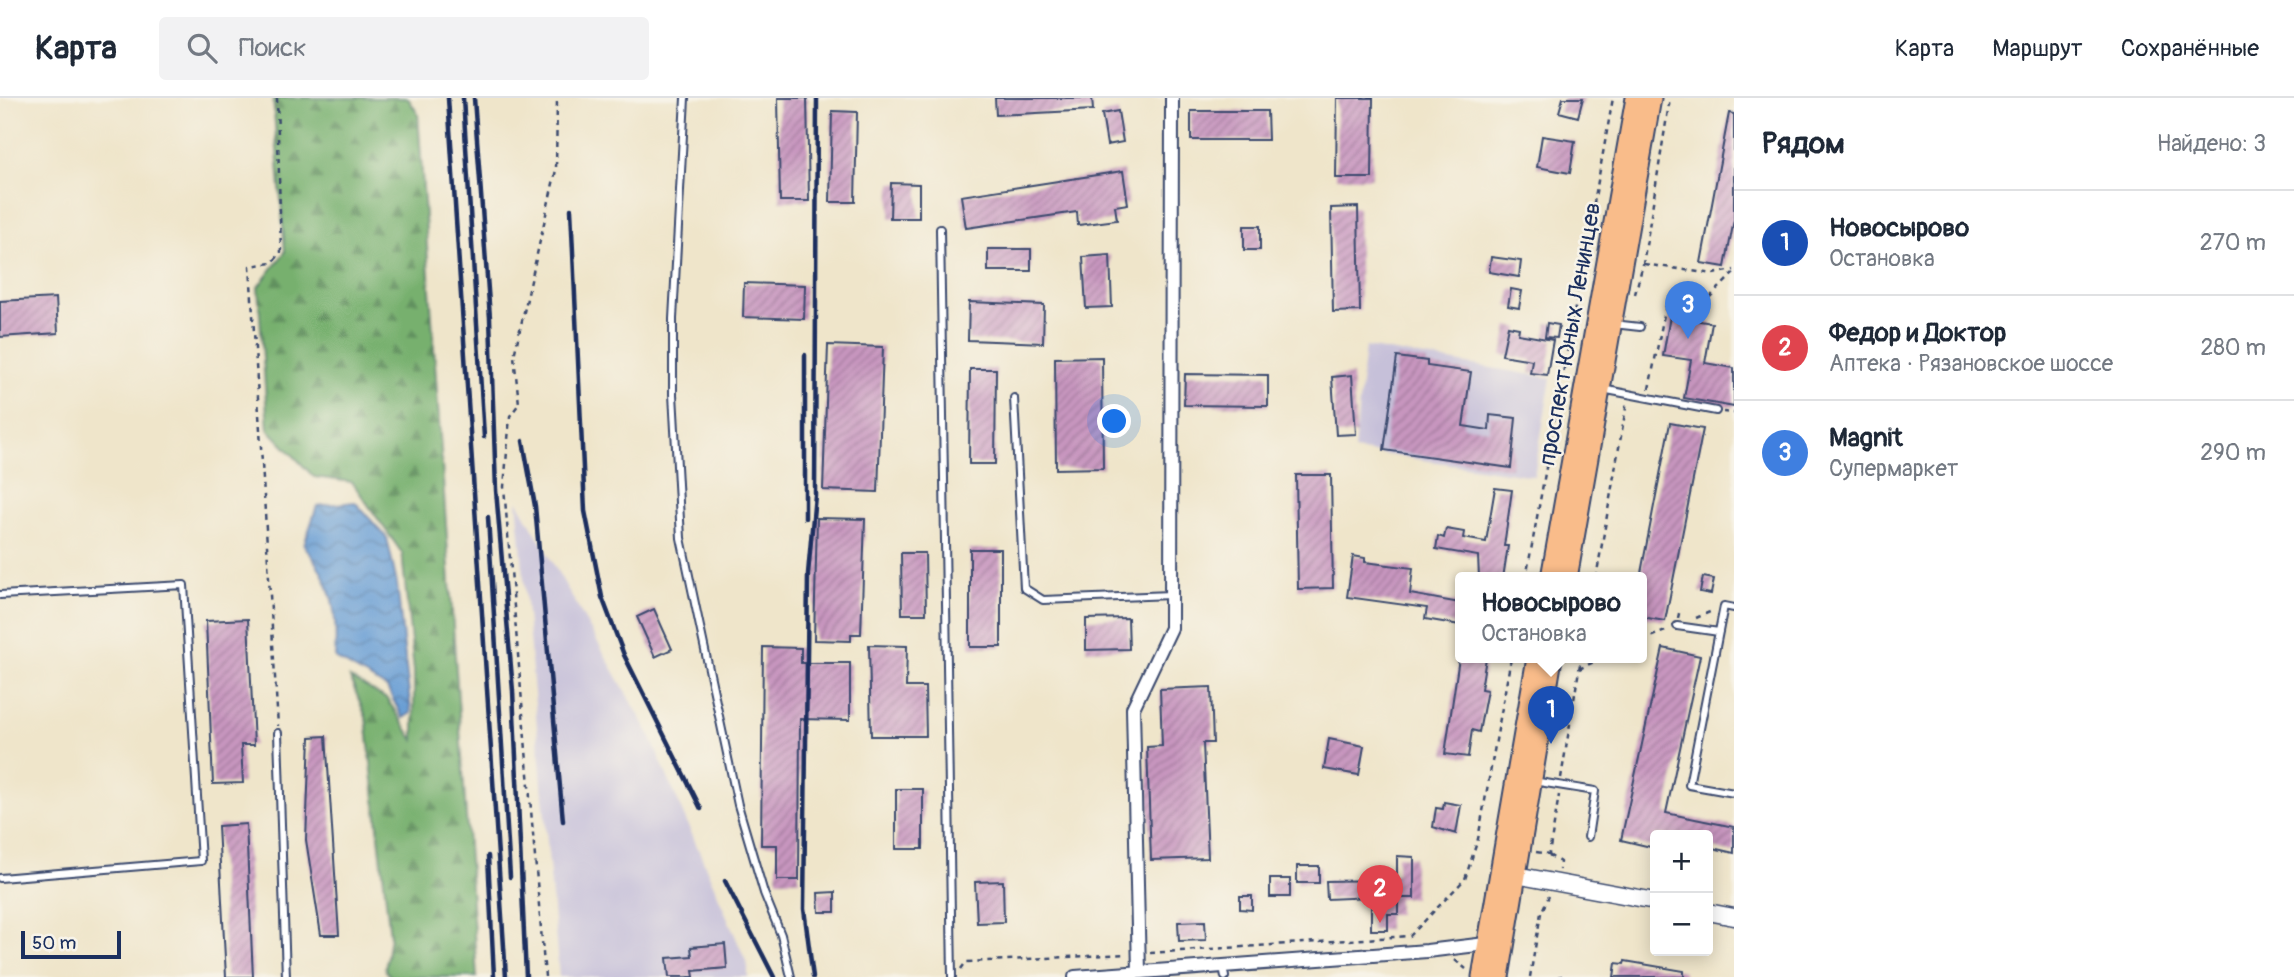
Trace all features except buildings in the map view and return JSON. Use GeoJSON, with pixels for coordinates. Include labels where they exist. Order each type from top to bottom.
{"type":"FeatureCollection","features":[{"type":"Feature","properties":{"kind":"main road","name":"проспект Юных Ленинцев"},"geometry":{"type":"LineString","coordinates":[[1552,572],[1636,98]]}},
{"type":"Feature","properties":{"kind":"main road","name":"проспект Юных Ленинцев"},"geometry":{"type":"LineString","coordinates":[[1568,572],[1651,98]]}},
{"type":"Feature","properties":{"kind":"main road"},"geometry":{"type":"LineString","coordinates":[[1482,977],[1496,943],[1536,663]]}},
{"type":"Feature","properties":{"kind":"main road"},"geometry":{"type":"LineString","coordinates":[[1507,873],[1531,781],[1551,663]]}},
{"type":"Feature","properties":{"kind":"main road"},"geometry":{"type":"LineString","coordinates":[[1496,943],[1499,977]]}},
{"type":"Feature","properties":{"kind":"street"},"geometry":{"type":"LineString","coordinates":[[1139,972],[1133,708],[1171,628],[1172,98]]}},
{"type":"Feature","properties":{"kind":"street"},"geometry":{"type":"LineString","coordinates":[[1507,873],[1650,900]]}},
{"type":"Feature","properties":{"kind":"street"},"geometry":{"type":"LineString","coordinates":[[1713,913],[1734,917]]}},
{"type":"Feature","properties":{"kind":"street"},"geometry":{"type":"LineString","coordinates":[[1075,977],[1139,972],[1224,972],[1496,943]]}},
{"type":"Feature","properties":{"kind":"lane"},"geometry":{"type":"LineString","coordinates":[[685,98],[673,319],[673,394],[681,538],[738,805],[764,892],[781,935],[791,977]]}},
{"type":"Feature","properties":{"kind":"lane"},"geometry":{"type":"LineString","coordinates":[[940,229],[953,977]]}},
{"type":"Feature","properties":{"kind":"lane"},"geometry":{"type":"LineString","coordinates":[[1611,324],[1640,327]]}},
{"type":"Feature","properties":{"kind":"lane"},"geometry":{"type":"LineString","coordinates":[[1600,388],[1716,411]]}},
{"type":"Feature","properties":{"kind":"lane"},"geometry":{"type":"LineString","coordinates":[[1014,398],[1024,588],[1043,600],[1171,595]]}},
{"type":"Feature","properties":{"kind":"lane"},"geometry":{"type":"LineString","coordinates":[[0,595],[184,585],[201,861],[0,878]]}},
{"type":"Feature","properties":{"kind":"lane"},"geometry":{"type":"LineString","coordinates":[[1734,608],[1724,606],[1689,785],[1734,793]]}},
{"type":"Feature","properties":{"kind":"lane"},"geometry":{"type":"LineString","coordinates":[[1677,626],[1719,632]]}},
{"type":"Feature","properties":{"kind":"lane"},"geometry":{"type":"LineString","coordinates":[[278,733],[286,977]]}},
{"type":"Feature","properties":{"kind":"lane"},"geometry":{"type":"LineString","coordinates":[[1531,781],[1595,791],[1588,836]]}},
{"type":"Feature","properties":{"kind":"path"},"geometry":{"type":"LineString","coordinates":[[278,98],[281,253],[272,263],[250,266],[278,733]]}},
{"type":"Feature","properties":{"kind":"path"},"geometry":{"type":"LineString","coordinates":[[545,977],[504,487],[510,416],[519,404],[514,356],[556,170],[558,98]]}},
{"type":"Feature","properties":{"kind":"path"},"geometry":{"type":"LineString","coordinates":[[1527,572],[1613,98]]}},
{"type":"Feature","properties":{"kind":"path"},"geometry":{"type":"LineString","coordinates":[[1670,98],[1643,264],[1713,274],[1734,272]]}},
{"type":"Feature","properties":{"kind":"path"},"geometry":{"type":"LineString","coordinates":[[1647,398],[1666,305],[1708,299],[1734,272]]}},
{"type":"Feature","properties":{"kind":"path"},"geometry":{"type":"LineString","coordinates":[[1597,572],[1628,394]]}},
{"type":"Feature","properties":{"kind":"path"},"geometry":{"type":"LineString","coordinates":[[1647,638],[1724,606]]}},
{"type":"Feature","properties":{"kind":"path"},"geometry":{"type":"LineString","coordinates":[[1677,626],[1680,609]]}},
{"type":"Feature","properties":{"kind":"path"},"geometry":{"type":"LineString","coordinates":[[953,977],[966,962],[1410,936],[1465,879],[1478,839],[1510,663]]}},
{"type":"Feature","properties":{"kind":"path"},"geometry":{"type":"LineString","coordinates":[[1580,669],[1592,663]]}},
{"type":"Feature","properties":{"kind":"path"},"geometry":{"type":"LineString","coordinates":[[1530,977],[1541,913],[1556,882],[1560,862],[1549,855]]}},
{"type":"Feature","properties":{"kind":"shaded area"},"geometry":{"type":"Polygon","coordinates":[[[1365,347],[1551,378],[1534,476],[1354,450],[1365,347]]]}},
{"type":"Feature","properties":{"kind":"shaded area"},"geometry":{"type":"Polygon","coordinates":[[[517,500],[648,731],[748,966],[748,977],[559,977],[517,500]]]}},
{"type":"Feature","properties":{"kind":"green space"},"geometry":{"type":"Polygon","coordinates":[[[273,98],[408,98],[418,114],[477,977],[391,977],[385,970],[390,936],[366,717],[350,678],[387,699],[414,740],[414,672],[402,553],[352,482],[314,477],[268,429],[258,287],[285,252],[273,98]]]}},
{"type":"Feature","properties":{"kind":"water"},"geometry":{"type":"Polygon","coordinates":[[[355,502],[387,538],[397,584],[411,713],[403,718],[387,688],[335,658],[336,626],[332,598],[322,572],[304,545],[317,506],[355,502]]]}},
{"type":"Feature","properties":{"kind":"railway"},"geometry":{"type":"LineString","coordinates":[[448,98],[506,977]]}},
{"type":"Feature","properties":{"kind":"railway"},"geometry":{"type":"LineString","coordinates":[[463,98],[484,437]]}},
{"type":"Feature","properties":{"kind":"railway"},"geometry":{"type":"LineString","coordinates":[[474,98],[490,318],[496,490],[513,691],[526,977]]}},
{"type":"Feature","properties":{"kind":"railway"},"geometry":{"type":"LineString","coordinates":[[813,977],[804,909],[808,574],[815,495],[817,98]]}},
{"type":"Feature","properties":{"kind":"railway"},"geometry":{"type":"LineString","coordinates":[[571,209],[585,511],[602,597],[624,655],[701,809]]}},
{"type":"Feature","properties":{"kind":"railway"},"geometry":{"type":"LineString","coordinates":[[805,355],[805,518]]}},
{"type":"Feature","properties":{"kind":"railway"},"geometry":{"type":"LineString","coordinates":[[523,441],[535,506],[563,821]]}},
{"type":"Feature","properties":{"kind":"railway"},"geometry":{"type":"LineString","coordinates":[[488,517],[510,877]]}},
{"type":"Feature","properties":{"kind":"railway"},"geometry":{"type":"LineString","coordinates":[[488,856],[494,977]]}},
{"type":"Feature","properties":{"kind":"railway"},"geometry":{"type":"LineString","coordinates":[[725,881],[774,977]]}},
{"type":"Feature","properties":{"kind":"place","name":"Magnit"},"geometry":{"type":"Point","coordinates":[1688,339]}},
{"type":"Feature","properties":{"kind":"place","name":"Новосырово"},"geometry":{"type":"Point","coordinates":[1551,744]}},
{"type":"Feature","properties":{"kind":"place","name":"Федор и Доктор"},"geometry":{"type":"Point","coordinates":[1380,923]}}]}
